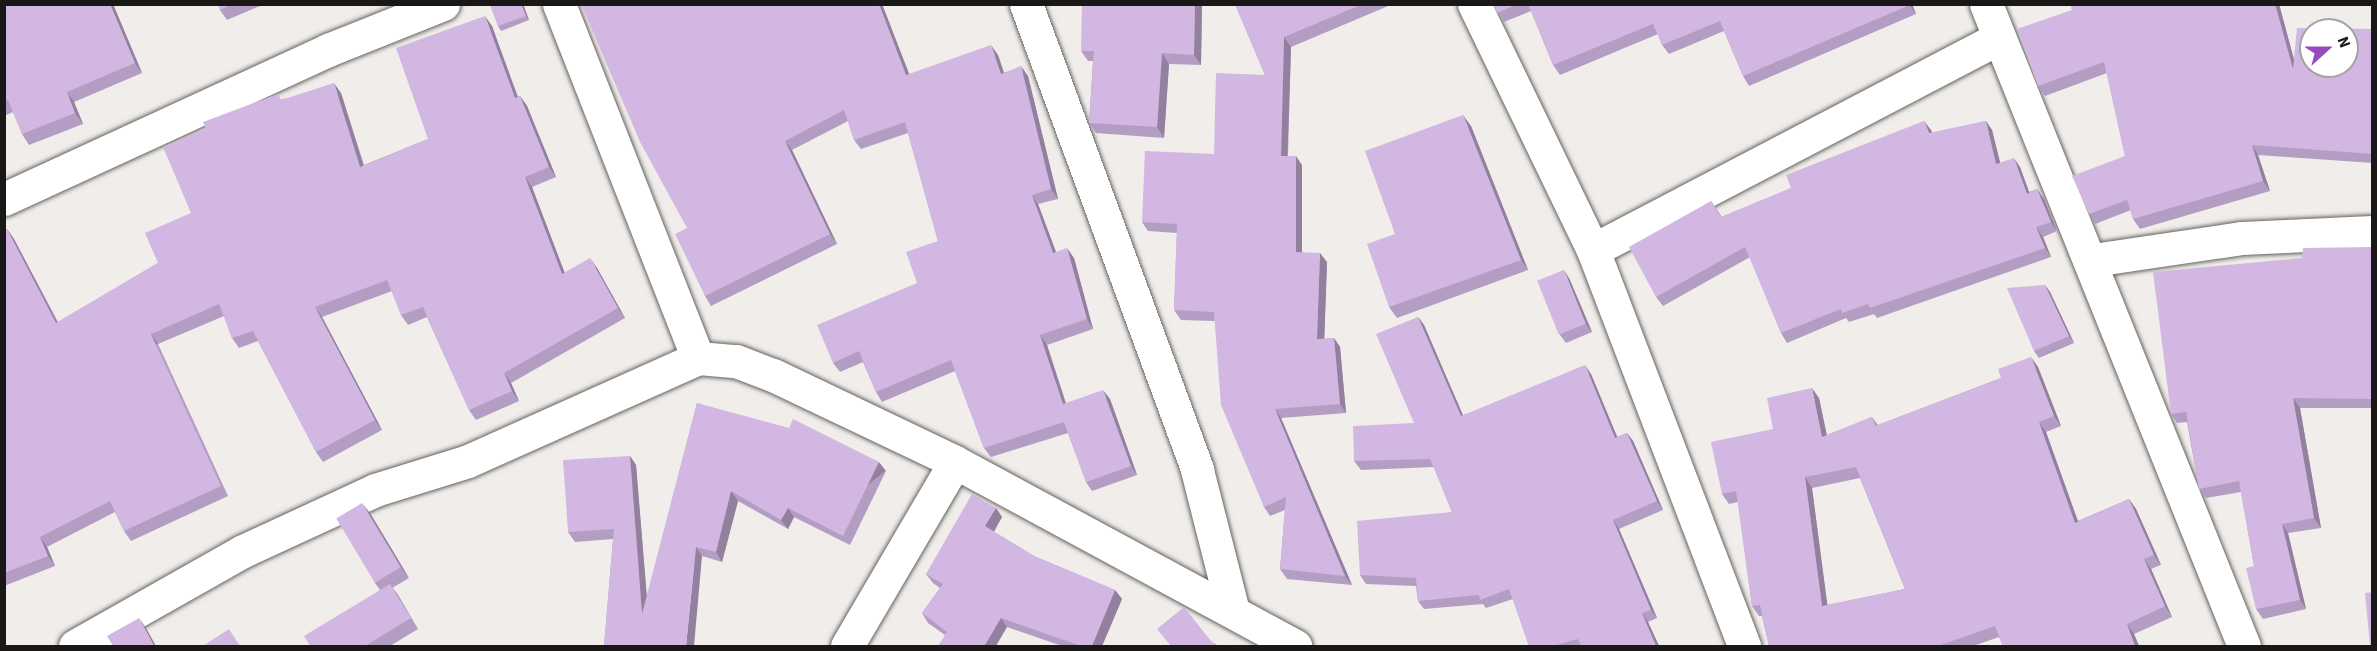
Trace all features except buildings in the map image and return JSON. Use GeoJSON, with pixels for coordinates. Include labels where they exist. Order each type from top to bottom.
{"type":"FeatureCollection","features":[{"type":"Feature","properties":{"kind":"street"},"geometry":{"type":"LineString","coordinates":[[4,199],[44,176],[328,50],[443,4]]}},
{"type":"Feature","properties":{"kind":"street"},"geometry":{"type":"LineString","coordinates":[[559,4],[698,358]]}},
{"type":"Feature","properties":{"kind":"street"},"geometry":{"type":"LineString","coordinates":[[1026,4],[1197,470],[1232,607]]}},
{"type":"Feature","properties":{"kind":"street"},"geometry":{"type":"LineString","coordinates":[[1474,4],[1593,250],[1744,646]]}},
{"type":"Feature","properties":{"kind":"street"},"geometry":{"type":"LineString","coordinates":[[1986,4],[1996,39],[2093,260],[2244,646]]}},
{"type":"Feature","properties":{"kind":"street"},"geometry":{"type":"LineString","coordinates":[[1593,250],[1996,39]]}},
{"type":"Feature","properties":{"kind":"street"},"geometry":{"type":"LineString","coordinates":[[2093,260],[2242,238],[2373,232]]}},
{"type":"Feature","properties":{"kind":"street"},"geometry":{"type":"LineString","coordinates":[[75,646],[241,552],[344,504],[468,461],[698,358],[736,361],[773,375],[955,462],[1232,607],[1296,646]]}},
{"type":"Feature","properties":{"kind":"street"},"geometry":{"type":"LineString","coordinates":[[847,646],[955,462]]}}]}
